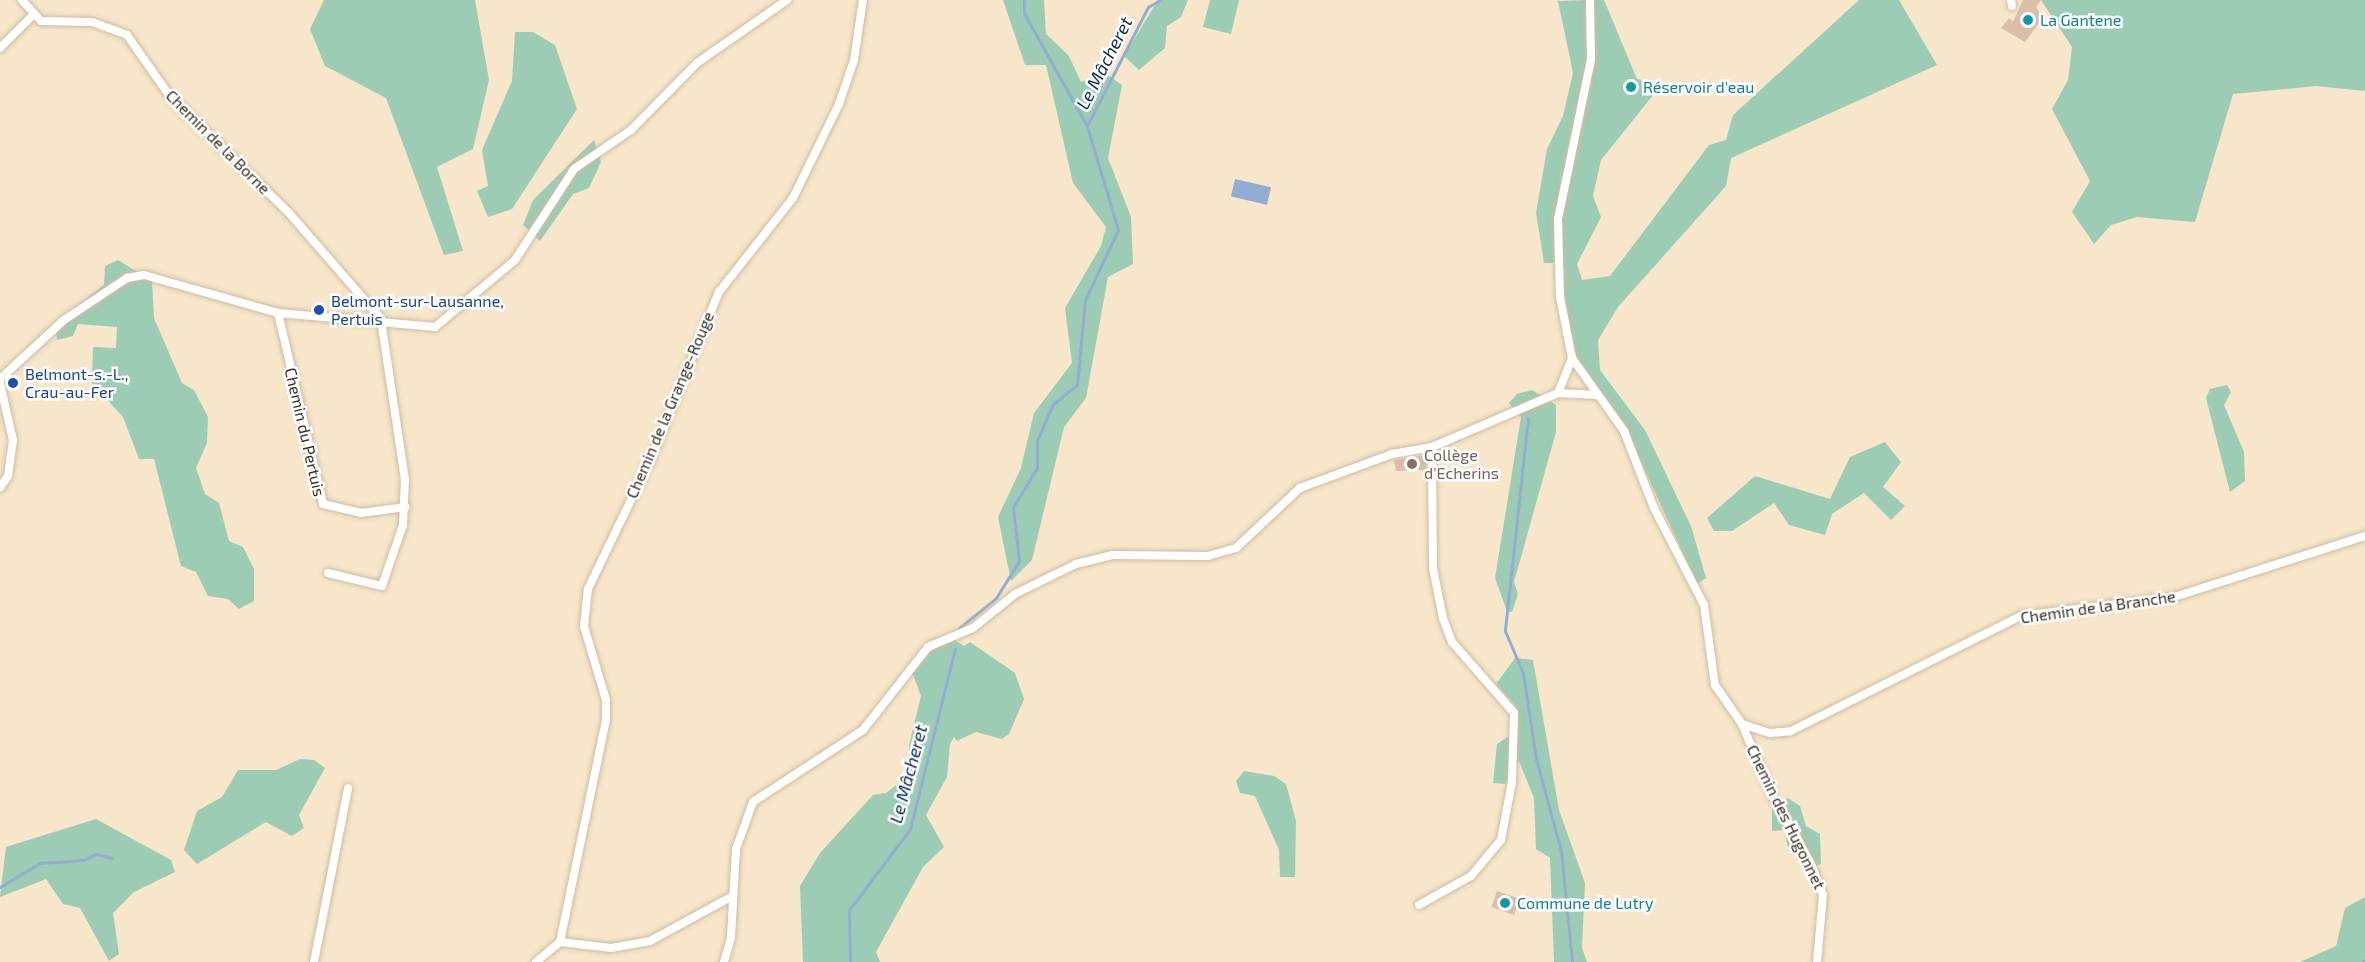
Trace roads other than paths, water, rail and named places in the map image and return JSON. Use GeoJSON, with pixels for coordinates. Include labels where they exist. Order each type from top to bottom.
{"type":"FeatureCollection","features":[{"type":"Feature","properties":{"kind":"street"},"geometry":{"type":"LineString","coordinates":[[0,48],[33,15],[22,0]]}},
{"type":"Feature","properties":{"kind":"street"},"geometry":{"type":"LineString","coordinates":[[0,488],[8,476],[13,440],[0,381],[64,320],[127,278],[144,275],[279,313],[381,319],[426,328],[454,316],[515,260],[574,169],[631,130],[697,63],[787,0]]}},
{"type":"Feature","properties":{"kind":"street","name":"Chemin de la Grange-Rouge"},"geometry":{"type":"LineString","coordinates":[[560,942],[606,720],[606,700],[584,626],[588,589],[650,461],[719,292],[793,198],[839,104],[854,60],[863,0]]}},
{"type":"Feature","properties":{"kind":"street"},"geometry":{"type":"LineString","coordinates":[[1558,393],[1572,358],[1560,297],[1558,219],[1591,59],[1590,0]]}},
{"type":"Feature","properties":{"kind":"street","name":"Chemin de la Borne"},"geometry":{"type":"LineString","coordinates":[[33,15],[41,21],[108,24],[127,35],[169,95],[289,213],[381,319]]}},
{"type":"Feature","properties":{"kind":"street","name":"Chemin du Pertuis"},"geometry":{"type":"LineString","coordinates":[[279,313],[323,504],[361,513],[406,507]]}},
{"type":"Feature","properties":{"kind":"street"},"geometry":{"type":"LineString","coordinates":[[328,573],[382,586],[406,507],[381,319]]}},
{"type":"Feature","properties":{"kind":"street","name":"Chemin des Hugonnet"},"geometry":{"type":"LineString","coordinates":[[1572,358],[1596,395],[1624,431],[1654,508],[1697,589],[1716,685],[1742,724],[1823,895],[1817,962]]}},
{"type":"Feature","properties":{"kind":"street"},"geometry":{"type":"LineString","coordinates":[[724,962],[731,937],[731,897],[743,818],[753,802],[863,730],[928,646],[974,628],[1015,594],[1076,564],[1112,555],[1208,556],[1236,548],[1300,488],[1392,453],[1432,447],[1558,393],[1596,395]]}},
{"type":"Feature","properties":{"kind":"street"},"geometry":{"type":"LineString","coordinates":[[1419,905],[1471,876],[1501,840],[1513,747],[1514,712],[1508,700],[1452,642],[1443,618],[1433,568],[1432,447]]}},
{"type":"Feature","properties":{"kind":"street","name":"Chemin de la Branche"},"geometry":{"type":"LineString","coordinates":[[1742,724],[1770,733],[1791,731],[2021,616],[2174,597],[2365,536]]}},
{"type":"Feature","properties":{"kind":"street"},"geometry":{"type":"LineString","coordinates":[[314,962],[348,788]]}},
{"type":"Feature","properties":{"kind":"street"},"geometry":{"type":"LineString","coordinates":[[536,962],[560,942],[611,948],[650,941],[731,897]]}},
{"type":"Feature","properties":{"kind":"water"},"geometry":{"type":"Polygon","coordinates":[[[1235,179],[1271,187],[1267,205],[1231,197],[1235,179]]]}},
{"type":"Feature","properties":{"kind":"waterway"},"geometry":{"type":"LineString","coordinates":[[1024,0],[1024,13],[1087,126]]}},
{"type":"Feature","properties":{"kind":"waterway","name":"Le Mâcheret"},"geometry":{"type":"LineString","coordinates":[[959,628],[996,598],[1019,561],[1013,507],[1037,468],[1037,441],[1052,405],[1077,385],[1085,300],[1118,230],[1087,126],[1148,7],[1160,0]]}},
{"type":"Feature","properties":{"kind":"waterway"},"geometry":{"type":"LineString","coordinates":[[1528,418],[1505,631],[1523,673],[1536,759],[1561,851],[1572,962]]}},
{"type":"Feature","properties":{"kind":"waterway","name":"Le Mâcheret"},"geometry":{"type":"LineString","coordinates":[[850,962],[849,910],[910,829],[955,649]]}},
{"type":"Feature","properties":{"kind":"waterway"},"geometry":{"type":"LineString","coordinates":[[0,887],[40,863],[83,860],[96,854],[112,858]]}},
{"type":"Feature","properties":{"kind":"place","name":"La Gantene"},"geometry":{"type":"Point","coordinates":[2028,20]}},
{"type":"Feature","properties":{"kind":"place","name":"Réservoir d'eau"},"geometry":{"type":"Point","coordinates":[1631,87]}},
{"type":"Feature","properties":{"kind":"place","name":"Belmont-sur-Lausanne, Pertuis"},"geometry":{"type":"Point","coordinates":[319,310]}},
{"type":"Feature","properties":{"kind":"place","name":"Belmont-s.-L., Crau-au-Fer"},"geometry":{"type":"Point","coordinates":[13,383]}},
{"type":"Feature","properties":{"kind":"place","name":"Collège d'Echerins"},"geometry":{"type":"Point","coordinates":[1412,464]}},
{"type":"Feature","properties":{"kind":"place","name":"Commune de Lutry"},"geometry":{"type":"Point","coordinates":[1505,903]}}]}
